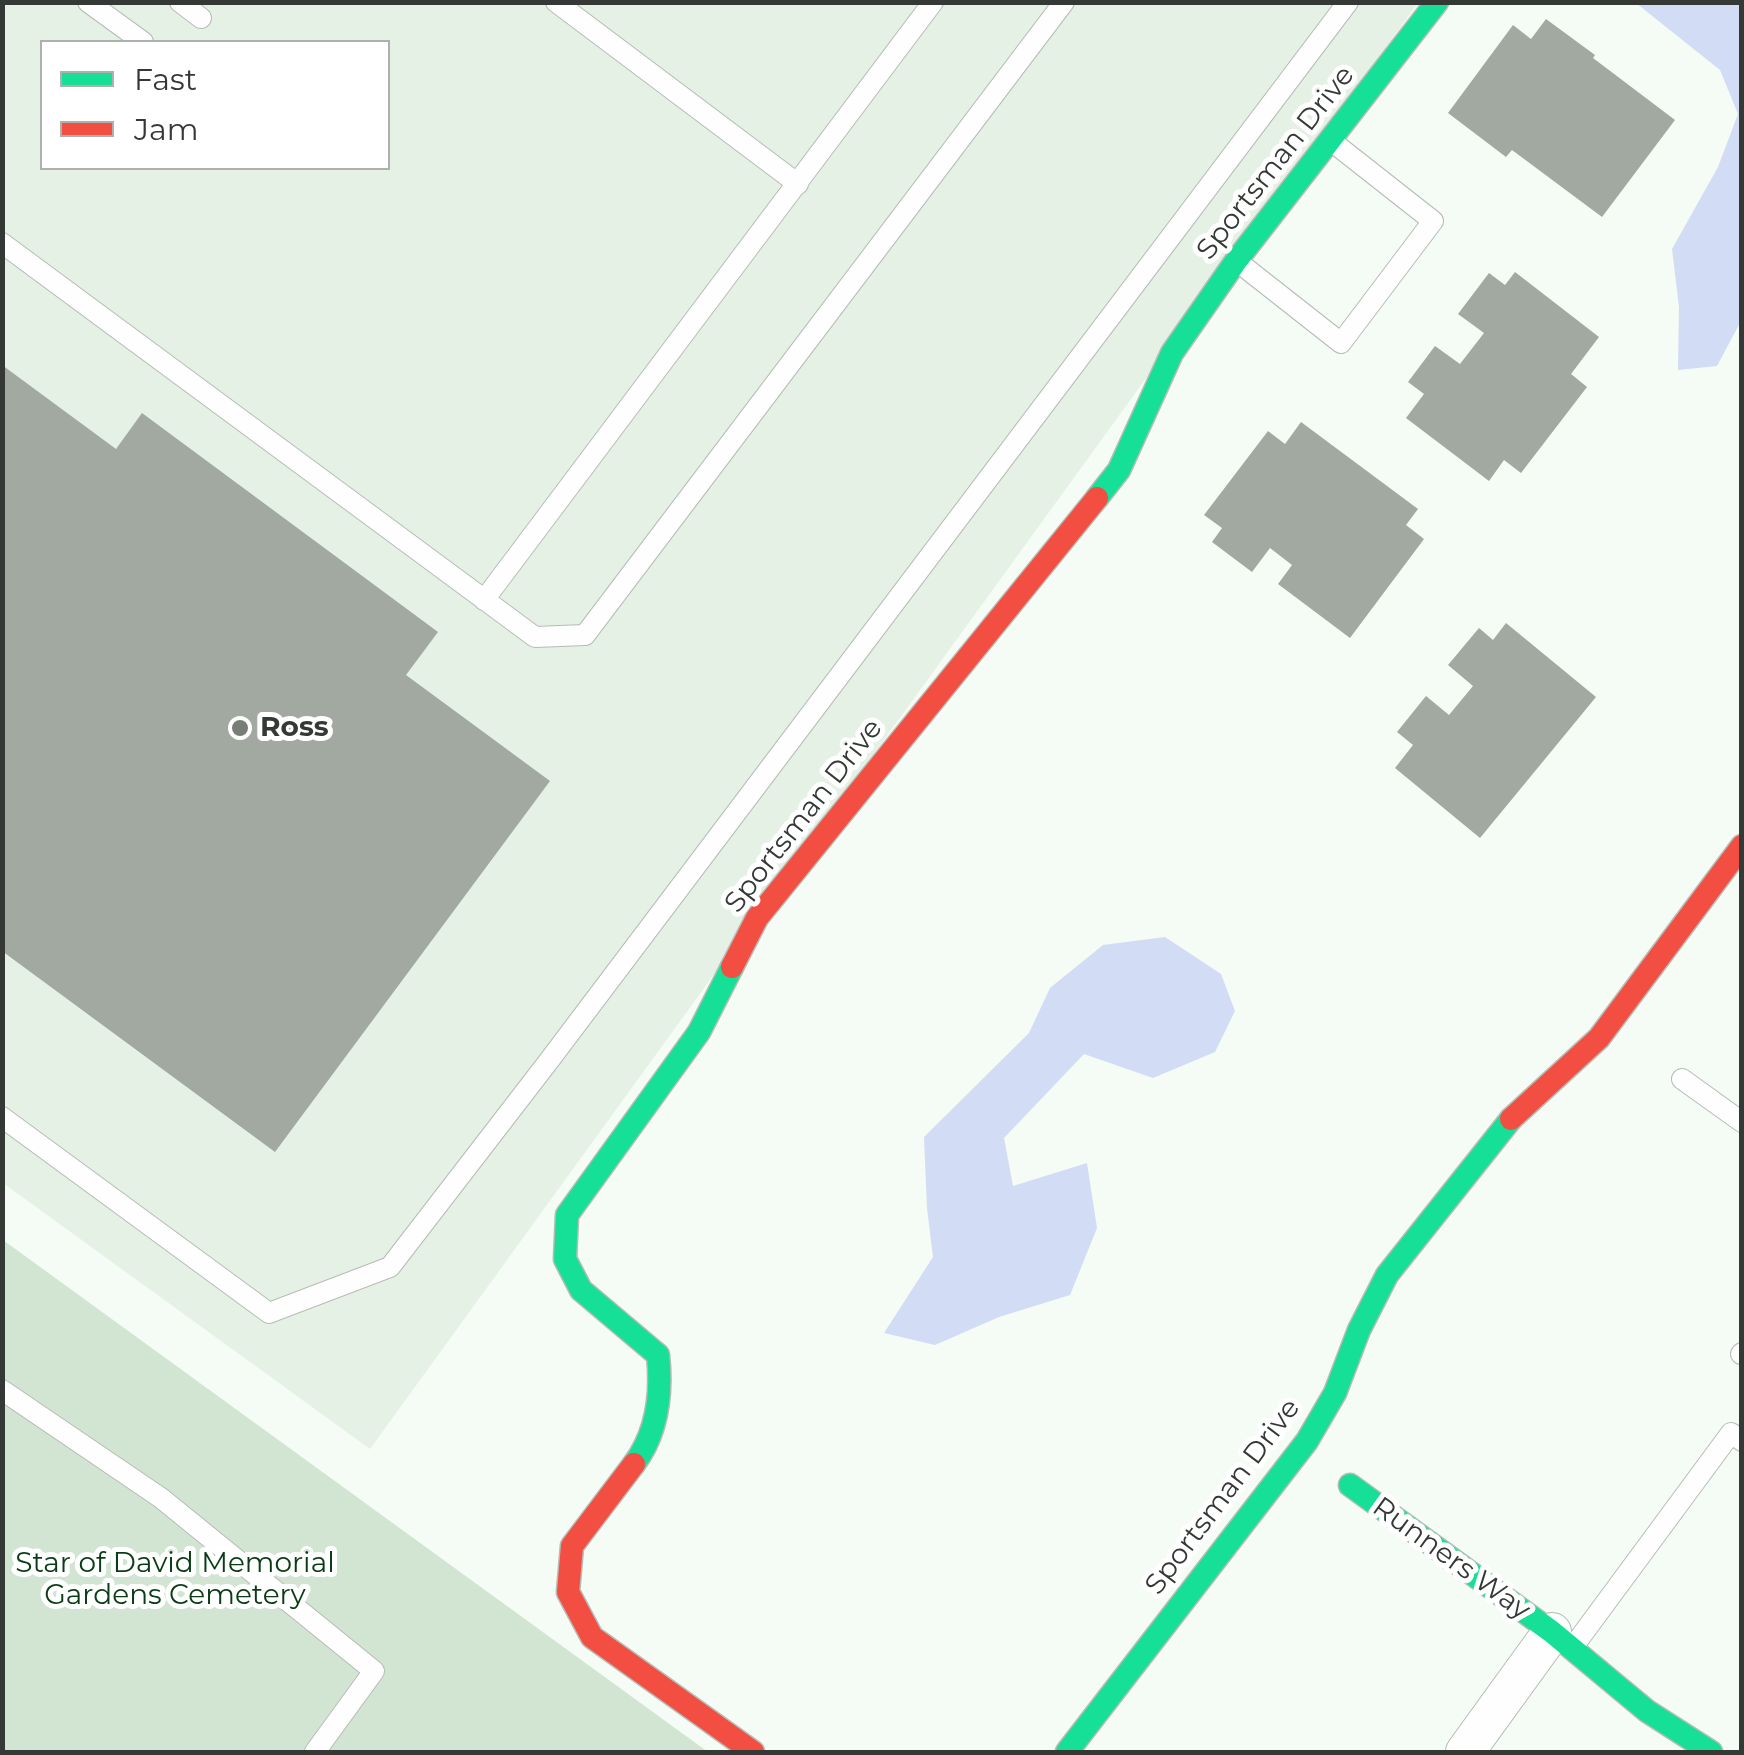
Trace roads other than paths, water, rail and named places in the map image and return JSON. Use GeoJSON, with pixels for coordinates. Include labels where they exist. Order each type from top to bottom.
{"type":"FeatureCollection","features":[{"type":"Feature","properties":{"kind":"street","name":"Sportsman Drive"},"geometry":{"type":"LineString","coordinates":[[753,1752],[592,1637],[568,1592],[572,1546],[644,1452],[661,1386],[658,1355],[581,1290],[565,1259],[567,1215],[699,1032],[757,918],[1119,470],[1172,353],[1236,261],[1437,2]]}},
{"type":"Feature","properties":{"kind":"street","name":"Sportsman Drive"},"geometry":{"type":"LineString","coordinates":[[1067,1752],[1307,1441],[1335,1393],[1359,1330],[1388,1274],[1514,1117],[1599,1038],[1742,846]]}},
{"type":"Feature","properties":{"kind":"street","name":"Runners Way"},"geometry":{"type":"LineString","coordinates":[[1350,1485],[1562,1640],[1648,1711],[1711,1752]]}},
{"type":"Feature","properties":{"kind":"street","name":"Runners Way"},"geometry":{"type":"LineString","coordinates":[[1466,1752],[1562,1640]]}},
{"type":"Feature","properties":{"kind":"lane"},"geometry":{"type":"LineString","coordinates":[[88,2],[140,40]]}},
{"type":"Feature","properties":{"kind":"lane"},"geometry":{"type":"LineString","coordinates":[[180,2],[201,18]]}},
{"type":"Feature","properties":{"kind":"lane"},"geometry":{"type":"LineString","coordinates":[[556,2],[798,184]]}},
{"type":"Feature","properties":{"kind":"lane"},"geometry":{"type":"LineString","coordinates":[[484,600],[933,2]]}},
{"type":"Feature","properties":{"kind":"lane"},"geometry":{"type":"LineString","coordinates":[[2,244],[534,637],[585,635],[1064,2]]}},
{"type":"Feature","properties":{"kind":"lane"},"geometry":{"type":"LineString","coordinates":[[2,1117],[269,1313],[390,1267],[1348,2]]}},
{"type":"Feature","properties":{"kind":"lane"},"geometry":{"type":"LineString","coordinates":[[1236,261],[1341,343],[1434,221],[1330,140]]}},
{"type":"Feature","properties":{"kind":"lane"},"geometry":{"type":"LineString","coordinates":[[1682,1080],[1742,1122]]}},
{"type":"Feature","properties":{"kind":"lane"},"geometry":{"type":"LineString","coordinates":[[2,1390],[161,1498],[374,1670],[315,1752]]}},
{"type":"Feature","properties":{"kind":"lane"},"geometry":{"type":"LineString","coordinates":[[1562,1640],[1731,1433],[1742,1441]]}},
{"type":"Feature","properties":{"kind":"water"},"geometry":{"type":"Polygon","coordinates":[[[1636,3],[1741,3],[1741,321],[1717,366],[1678,370],[1679,307],[1672,249],[1718,167],[1738,114],[1720,70],[1636,3]]]}},
{"type":"Feature","properties":{"kind":"water"},"geometry":{"type":"Polygon","coordinates":[[[1165,937],[1221,974],[1235,1011],[1215,1052],[1153,1078],[1084,1054],[1004,1138],[1013,1186],[1087,1163],[1097,1228],[1070,1295],[999,1317],[935,1345],[884,1333],[933,1257],[924,1137],[1029,1033],[1050,988],[1103,945],[1165,937]]]}},
{"type":"Feature","properties":{"kind":"place","name":"Ross"},"geometry":{"type":"Point","coordinates":[240,728]}},
{"type":"Feature","properties":{"kind":"park label","name":"Star of David Memorial Gardens Cemetery"},"geometry":{"type":"Point","coordinates":[175,1580]}}]}
